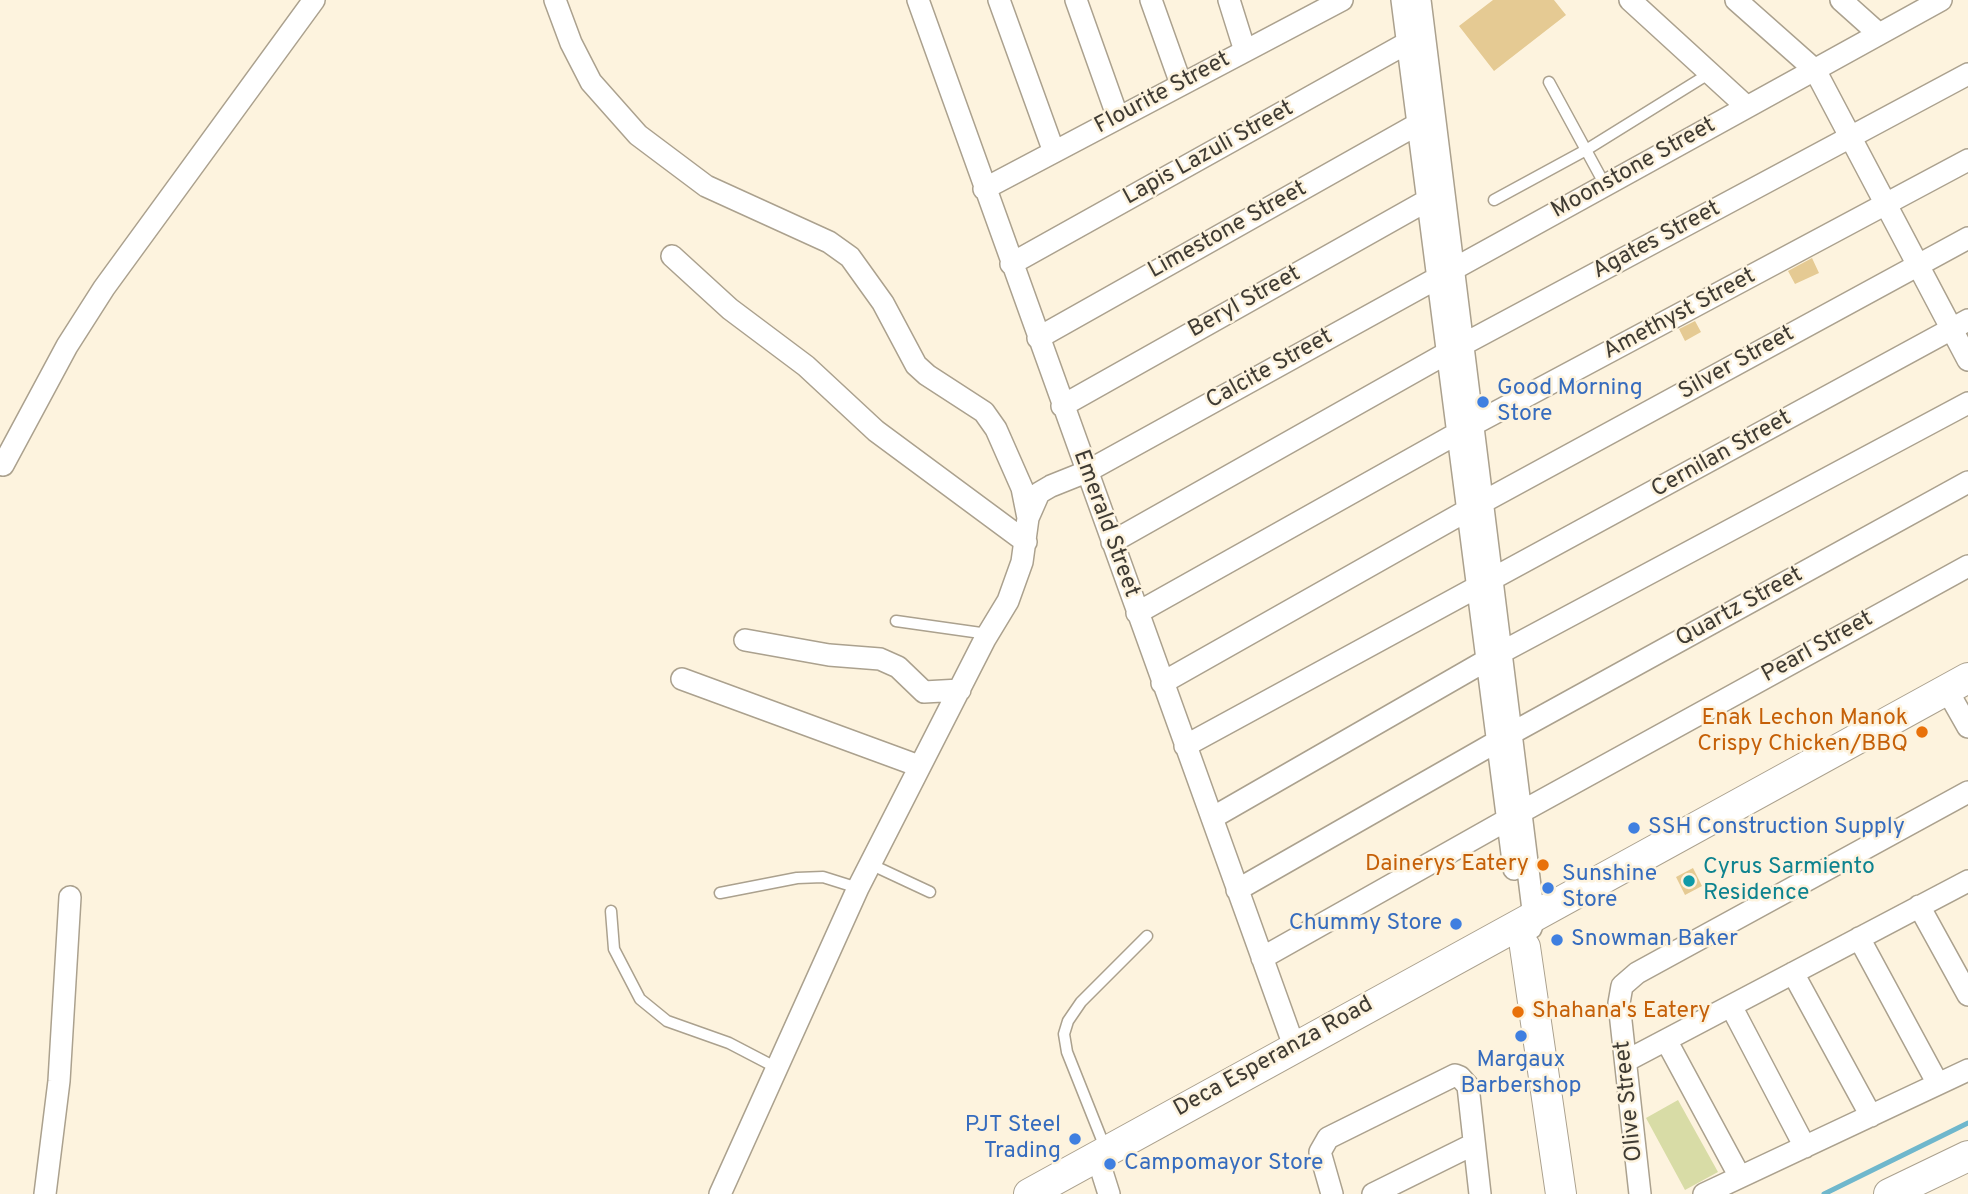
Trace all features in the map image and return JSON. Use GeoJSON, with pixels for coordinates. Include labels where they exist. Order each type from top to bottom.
{"type":"FeatureCollection","features":[{"type":"Feature","properties":{"kind":"street"},"geometry":{"type":"LineString","coordinates":[[3,465],[67,346],[104,288],[314,0]]}},
{"type":"Feature","properties":{"kind":"street"},"geometry":{"type":"LineString","coordinates":[[555,0],[571,43],[591,82],[638,135],[706,186],[829,243],[850,257],[883,303],[916,365],[984,412],[996,429],[1022,488],[1028,518],[1027,542],[1008,601],[919,766],[858,888],[720,1194]]}},
{"type":"Feature","properties":{"kind":"street","name":"Emerald Street"},"geometry":{"type":"LineString","coordinates":[[918,0],[1294,1046]]}},
{"type":"Feature","properties":{"kind":"street"},"geometry":{"type":"LineString","coordinates":[[999,0],[1054,152]]}},
{"type":"Feature","properties":{"kind":"street"},"geometry":{"type":"LineString","coordinates":[[1076,0],[1118,118]]}},
{"type":"Feature","properties":{"kind":"street"},"geometry":{"type":"LineString","coordinates":[[1151,0],[1181,85]]}},
{"type":"Feature","properties":{"kind":"street"},"geometry":{"type":"LineString","coordinates":[[1229,0],[1245,51]]}},
{"type":"Feature","properties":{"kind":"street","name":"Flourite Street"},"geometry":{"type":"LineString","coordinates":[[984,188],[1245,51],[1308,8],[1342,0]]}},
{"type":"Feature","properties":{"kind":"street"},"geometry":{"type":"LineString","coordinates":[[1402,0],[1428,200],[1446,274]]}},
{"type":"Feature","properties":{"kind":"street"},"geometry":{"type":"LineString","coordinates":[[1420,0],[1446,274],[1561,1194]]}},
{"type":"Feature","properties":{"kind":"street"},"geometry":{"type":"LineString","coordinates":[[1630,0],[1747,107]]}},
{"type":"Feature","properties":{"kind":"street"},"geometry":{"type":"LineString","coordinates":[[1736,0],[1815,70],[1918,266],[1960,325],[1968,360]]}},
{"type":"Feature","properties":{"kind":"street"},"geometry":{"type":"LineString","coordinates":[[1841,0],[1879,34]]}},
{"type":"Feature","properties":{"kind":"street","name":"Moonstone Street"},"geometry":{"type":"LineString","coordinates":[[1446,274],[1941,0]]}},
{"type":"Feature","properties":{"kind":"street","name":"Lapis Lazuli Street"},"geometry":{"type":"LineString","coordinates":[[1011,264],[1407,43]]}},
{"type":"Feature","properties":{"kind":"street","name":"Agates Street"},"geometry":{"type":"LineString","coordinates":[[1112,542],[1456,348],[1851,139],[1968,74]]}},
{"type":"Feature","properties":{"kind":"street","name":"Limestone Street"},"geometry":{"type":"LineString","coordinates":[[1038,338],[1418,124]]}},
{"type":"Feature","properties":{"kind":"street","name":"Amethyst Street"},"geometry":{"type":"LineString","coordinates":[[1138,613],[1466,429],[1968,160]]}},
{"type":"Feature","properties":{"kind":"street","name":"Beryl Street"},"geometry":{"type":"LineString","coordinates":[[1062,406],[1428,200]]}},
{"type":"Feature","properties":{"kind":"street","name":"Silver Street"},"geometry":{"type":"LineString","coordinates":[[1162,682],[1475,506],[1968,238]]}},
{"type":"Feature","properties":{"kind":"street"},"geometry":{"type":"LineString","coordinates":[[672,256],[730,309],[806,366],[876,431],[1027,542]]}},
{"type":"Feature","properties":{"kind":"street","name":"Calcite Street"},"geometry":{"type":"LineString","coordinates":[[1028,518],[1039,493],[1086,472],[1446,274]]}},
{"type":"Feature","properties":{"kind":"street","name":"Cernilan Street"},"geometry":{"type":"LineString","coordinates":[[1185,746],[1960,325]]}},
{"type":"Feature","properties":{"kind":"street"},"geometry":{"type":"LineString","coordinates":[[1212,818],[1494,656],[1968,403]]}},
{"type":"Feature","properties":{"kind":"street","name":"Quartz Street"},"geometry":{"type":"LineString","coordinates":[[1237,890],[1504,737],[1968,482]]}},
{"type":"Feature","properties":{"kind":"street","name":"Pearl Street"},"geometry":{"type":"LineString","coordinates":[[1262,958],[1968,566]]}},
{"type":"Feature","properties":{"kind":"street"},"geometry":{"type":"LineString","coordinates":[[746,640],[829,654],[880,659],[898,667],[924,692],[960,690]]}},
{"type":"Feature","properties":{"kind":"street"},"geometry":{"type":"LineString","coordinates":[[682,680],[919,766]]}},
{"type":"Feature","properties":{"kind":"street"},"geometry":{"type":"LineString","coordinates":[[1958,684],[1968,727]]}},
{"type":"Feature","properties":{"kind":"street","name":"Deca Esperanza Road"},"geometry":{"type":"LineString","coordinates":[[1029,1194],[1294,1046],[1527,930],[1958,684]]}},
{"type":"Feature","properties":{"kind":"street","name":"Olive Street"},"geometry":{"type":"LineString","coordinates":[[1640,1194],[1619,1003],[1622,986],[1629,979],[1968,792]]}},
{"type":"Feature","properties":{"kind":"street"},"geometry":{"type":"LineString","coordinates":[[1626,1062],[1968,881]]}},
{"type":"Feature","properties":{"kind":"street"},"geometry":{"type":"LineString","coordinates":[[44,1194],[59,1081],[70,897]]}},
{"type":"Feature","properties":{"kind":"street"},"geometry":{"type":"LineString","coordinates":[[1919,906],[1968,995]]}},
{"type":"Feature","properties":{"kind":"street"},"geometry":{"type":"LineString","coordinates":[[1858,938],[1938,1084]]}},
{"type":"Feature","properties":{"kind":"street"},"geometry":{"type":"LineString","coordinates":[[1793,973],[1871,1116]]}},
{"type":"Feature","properties":{"kind":"street"},"geometry":{"type":"LineString","coordinates":[[1731,1006],[1805,1146]]}},
{"type":"Feature","properties":{"kind":"street"},"geometry":{"type":"LineString","coordinates":[[1666,1040],[1740,1177]]}},
{"type":"Feature","properties":{"kind":"street"},"geometry":{"type":"LineString","coordinates":[[1704,1194],[1968,1070]]}},
{"type":"Feature","properties":{"kind":"street"},"geometry":{"type":"LineString","coordinates":[[1332,1194],[1321,1163],[1322,1145],[1338,1131],[1455,1075],[1468,1086],[1480,1194]]}},
{"type":"Feature","properties":{"kind":"street"},"geometry":{"type":"LineString","coordinates":[[1373,1194],[1474,1144]]}},
{"type":"Feature","properties":{"kind":"street"},"geometry":{"type":"LineString","coordinates":[[1101,1153],[1109,1194]]}},
{"type":"Feature","properties":{"kind":"street"},"geometry":{"type":"LineString","coordinates":[[1889,1194],[1968,1156]]}},
{"type":"Feature","properties":{"kind":"lane"},"geometry":{"type":"LineString","coordinates":[[1494,200],[1586,150],[1710,74]]}},
{"type":"Feature","properties":{"kind":"lane"},"geometry":{"type":"LineString","coordinates":[[1549,82],[1605,185]]}},
{"type":"Feature","properties":{"kind":"lane"},"geometry":{"type":"LineString","coordinates":[[896,621],[988,634]]}},
{"type":"Feature","properties":{"kind":"lane"},"geometry":{"type":"LineString","coordinates":[[870,864],[930,892]]}},
{"type":"Feature","properties":{"kind":"lane"},"geometry":{"type":"LineString","coordinates":[[720,893],[797,878],[822,877],[858,888]]}},
{"type":"Feature","properties":{"kind":"lane"},"geometry":{"type":"LineString","coordinates":[[611,911],[614,949],[640,999],[667,1021],[729,1043],[777,1068]]}},
{"type":"Feature","properties":{"kind":"lane"},"geometry":{"type":"LineString","coordinates":[[1101,1153],[1067,1052],[1064,1034],[1068,1021],[1081,1002],[1147,936]]}},
{"type":"Feature","properties":{"kind":"green space"},"geometry":{"type":"Polygon","coordinates":[[[1678,1100],[1718,1172],[1685,1190],[1646,1118],[1678,1100]]]}},
{"type":"Feature","properties":{"kind":"building"},"geometry":{"type":"Polygon","coordinates":[[[1493,0],[1554,0],[1566,15],[1494,71],[1459,26],[1493,0]]]}},
{"type":"Feature","properties":{"kind":"building"},"geometry":{"type":"Polygon","coordinates":[[[1812,258],[1819,273],[1795,284],[1788,271],[1812,258]]]}},
{"type":"Feature","properties":{"kind":"building"},"geometry":{"type":"Polygon","coordinates":[[[1695,321],[1701,332],[1685,341],[1679,329],[1695,321]]]}},
{"type":"Feature","properties":{"kind":"building","name":"Cyrus Sarmiento Residence"},"geometry":{"type":"Polygon","coordinates":[[[1693,868],[1702,886],[1685,895],[1676,877],[1693,868]]]}},
{"type":"Feature","properties":{"kind":"waterway"},"geometry":{"type":"LineString","coordinates":[[1824,1194],[1968,1123]]}},
{"type":"Feature","properties":{"kind":"place","name":"Good Morning Store"},"geometry":{"type":"Point","coordinates":[1483,402]}},
{"type":"Feature","properties":{"kind":"place","name":"Enak Lechon Manok Crispy Chicken/BBQ"},"geometry":{"type":"Point","coordinates":[1922,732]}},
{"type":"Feature","properties":{"kind":"place","name":"SSH Construction Supply"},"geometry":{"type":"Point","coordinates":[1634,828]}},
{"type":"Feature","properties":{"kind":"place","name":"Dainerys Eatery"},"geometry":{"type":"Point","coordinates":[1543,865]}},
{"type":"Feature","properties":{"kind":"place","name":"Cyrus Sarmiento Residence"},"geometry":{"type":"Point","coordinates":[1689,881]}},
{"type":"Feature","properties":{"kind":"place","name":"Sunshine Store"},"geometry":{"type":"Point","coordinates":[1548,888]}},
{"type":"Feature","properties":{"kind":"place","name":"Chummy Store"},"geometry":{"type":"Point","coordinates":[1456,924]}},
{"type":"Feature","properties":{"kind":"place","name":"Snowman Baker"},"geometry":{"type":"Point","coordinates":[1557,940]}},
{"type":"Feature","properties":{"kind":"place","name":"Shahana's Eatery"},"geometry":{"type":"Point","coordinates":[1518,1012]}},
{"type":"Feature","properties":{"kind":"place","name":"Margaux Barbershop"},"geometry":{"type":"Point","coordinates":[1521,1036]}},
{"type":"Feature","properties":{"kind":"place","name":"PJT Steel Trading"},"geometry":{"type":"Point","coordinates":[1075,1139]}},
{"type":"Feature","properties":{"kind":"place","name":"Campomayor Store"},"geometry":{"type":"Point","coordinates":[1110,1164]}}]}
